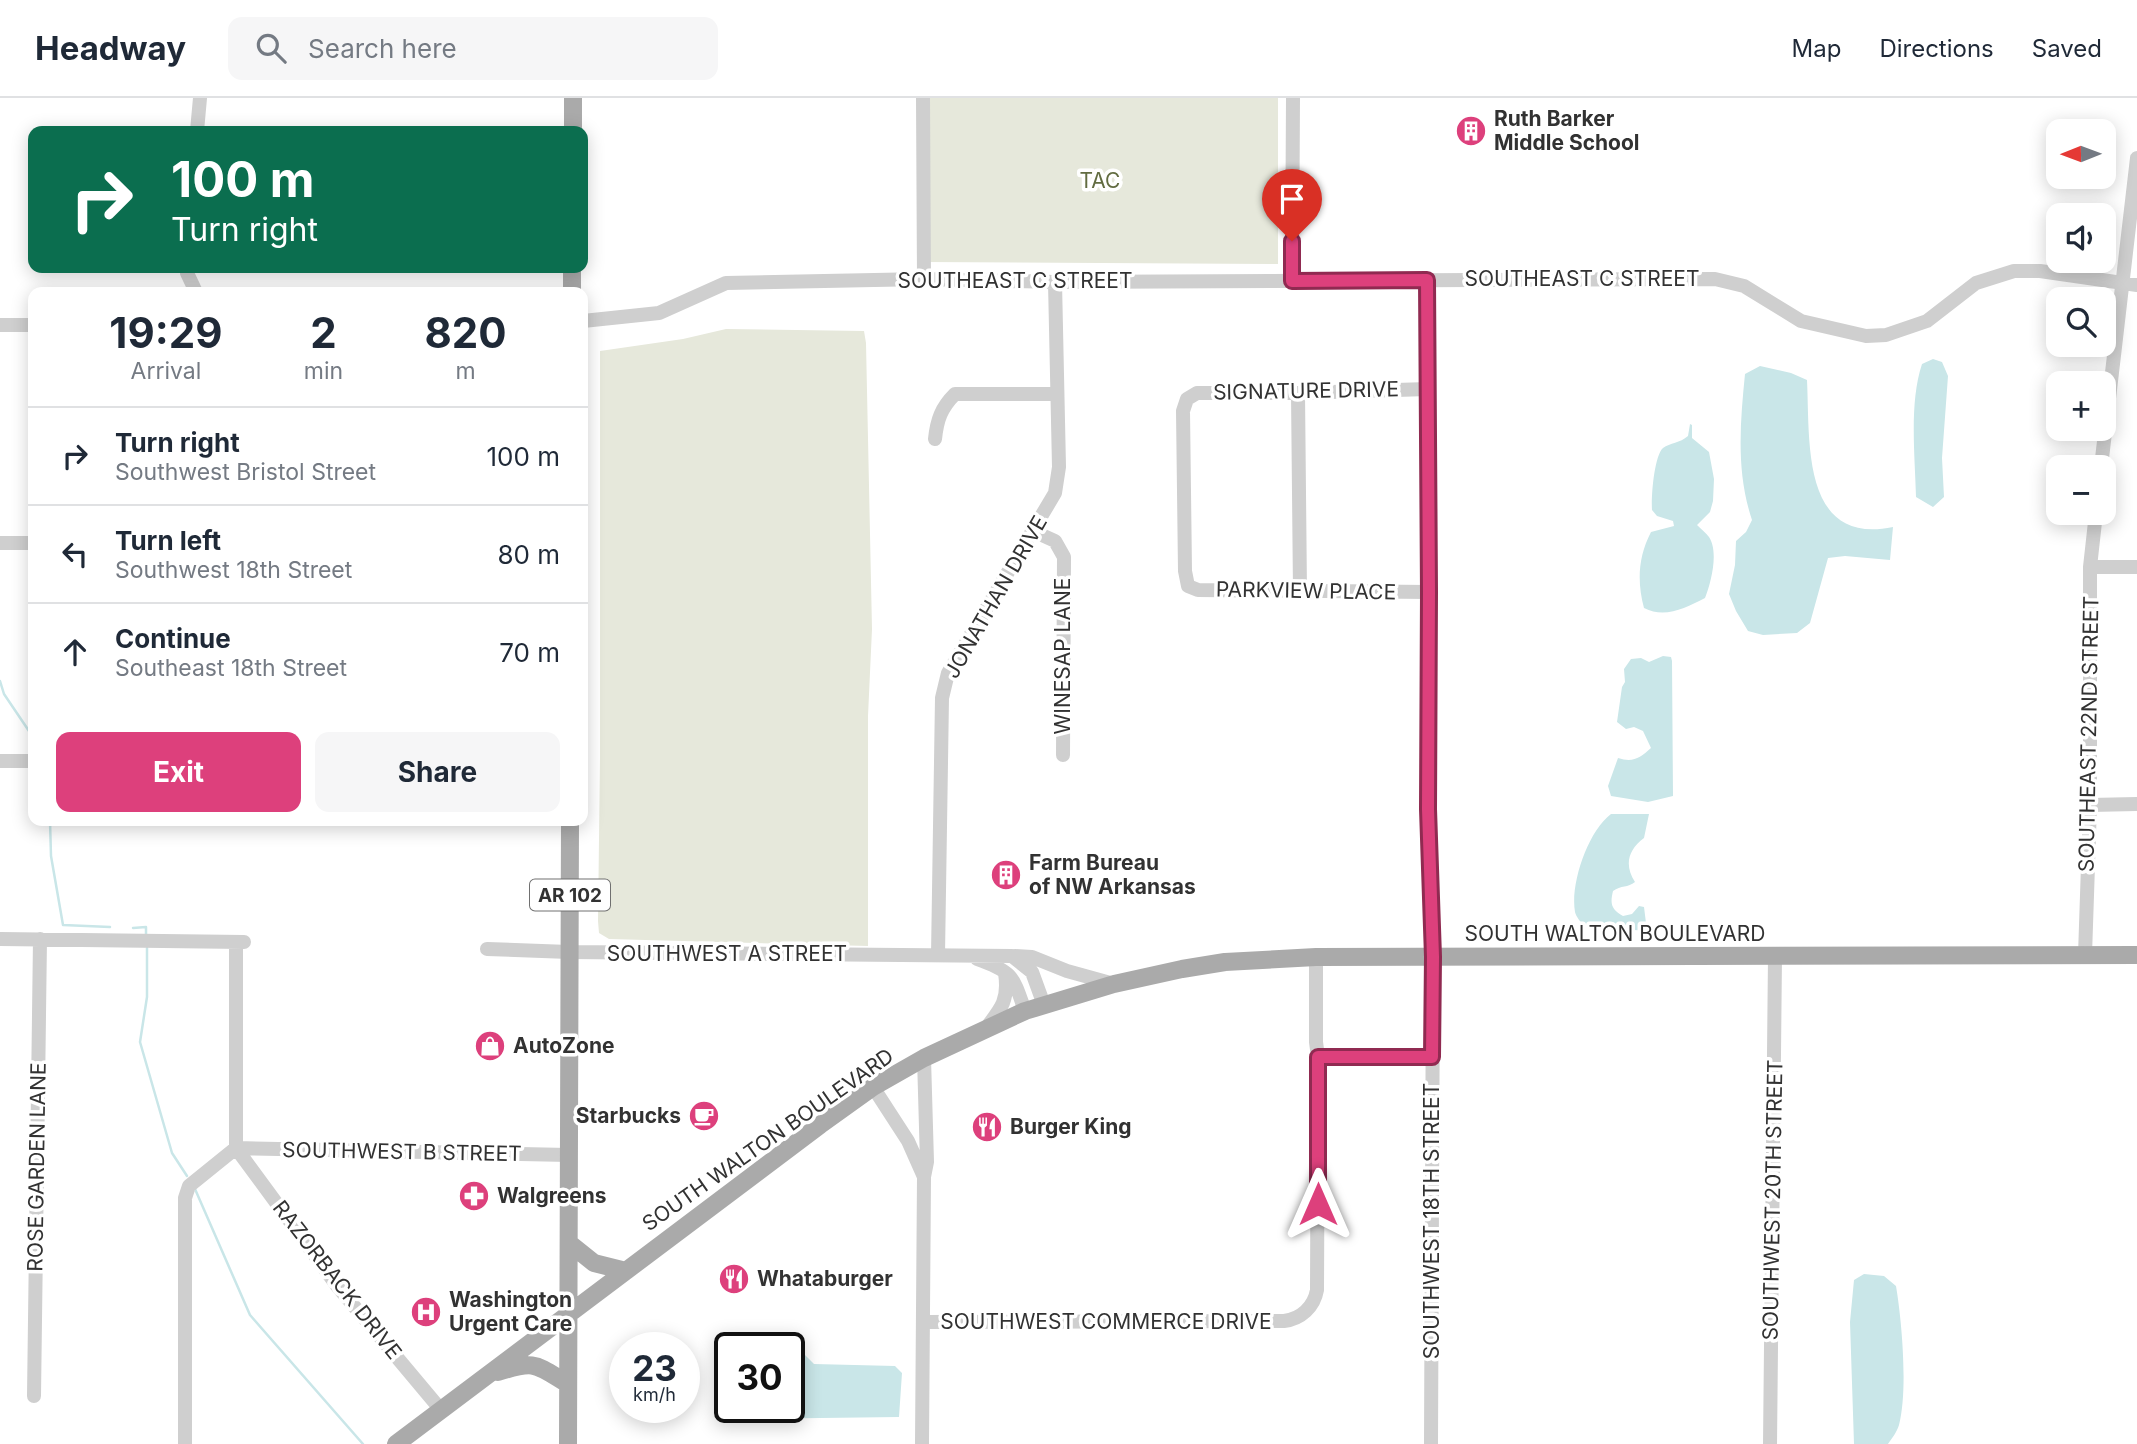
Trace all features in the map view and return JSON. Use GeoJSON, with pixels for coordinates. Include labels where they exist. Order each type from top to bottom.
{"type":"FeatureCollection","features":[{"type":"Feature","properties":{"kind":"main road"},"geometry":{"type":"LineString","coordinates":[[573,98],[573,126]]}},
{"type":"Feature","properties":{"kind":"main road","name":"AR 102"},"geometry":{"type":"LineString","coordinates":[[568,1444],[570,826]]}},
{"type":"Feature","properties":{"kind":"main road","name":"SOUTH WALTON BOULEVARD"},"geometry":{"type":"LineString","coordinates":[[396,1444],[873,1087],[924,1058],[986,1028],[1044,1005],[1114,984],[1225,962],[1316,957],[2137,955]]}},
{"type":"Feature","properties":{"kind":"main road"},"geometry":{"type":"LineString","coordinates":[[569,1243],[594,1264],[626,1271]]}},
{"type":"Feature","properties":{"kind":"main road"},"geometry":{"type":"LineString","coordinates":[[488,1374],[522,1364],[533,1364],[543,1367],[568,1384]]}},
{"type":"Feature","properties":{"kind":"street"},"geometry":{"type":"LineString","coordinates":[[197,126],[200,98]]}},
{"type":"Feature","properties":{"kind":"street"},"geometry":{"type":"LineString","coordinates":[[923,98],[924,279]]}},
{"type":"Feature","properties":{"kind":"street"},"geometry":{"type":"LineString","coordinates":[[1292,281],[1293,98]]}},
{"type":"Feature","properties":{"kind":"street"},"geometry":{"type":"LineString","coordinates":[[2103,455],[2130,284],[2137,158]]}},
{"type":"Feature","properties":{"kind":"street","name":"SOUTHEAST C STREET"},"geometry":{"type":"LineString","coordinates":[[588,320],[659,313],[726,284],[924,279],[1055,282],[1715,279],[1744,286],[1801,321],[1866,336],[1886,335],[1927,321],[1976,282],[2014,271],[2040,271],[2130,284]]}},
{"type":"Feature","properties":{"kind":"street","name":"SOUTHWEST 18TH STREET"},"geometry":{"type":"LineString","coordinates":[[1427,280],[1428,809],[1433,957],[1431,1444]]}},
{"type":"Feature","properties":{"kind":"street","name":"JONATHAN DRIVE"},"geometry":{"type":"LineString","coordinates":[[938,955],[942,698],[948,673],[1055,493],[1059,467],[1055,282]]}},
{"type":"Feature","properties":{"kind":"street"},"geometry":{"type":"LineString","coordinates":[[0,325],[28,325]]}},
{"type":"Feature","properties":{"kind":"street","name":"SIGNATURE DRIVE"},"geometry":{"type":"LineString","coordinates":[[1187,581],[1183,411],[1186,399],[1197,393],[1428,389]]}},
{"type":"Feature","properties":{"kind":"street"},"geometry":{"type":"LineString","coordinates":[[1298,393],[1300,592]]}},
{"type":"Feature","properties":{"kind":"street"},"geometry":{"type":"LineString","coordinates":[[936,439],[937,422],[943,406],[955,394],[1056,394]]}},
{"type":"Feature","properties":{"kind":"street","name":"SOUTHEAST 22ND STREET"},"geometry":{"type":"LineString","coordinates":[[2085,955],[2090,805],[2090,567],[2095,525]]}},
{"type":"Feature","properties":{"kind":"street","name":"WINESAP LANE"},"geometry":{"type":"LineString","coordinates":[[1033,531],[1055,541],[1064,557],[1063,755]]}},
{"type":"Feature","properties":{"kind":"street"},"geometry":{"type":"LineString","coordinates":[[0,543],[28,543]]}},
{"type":"Feature","properties":{"kind":"street"},"geometry":{"type":"LineString","coordinates":[[2090,567],[2137,567]]}},
{"type":"Feature","properties":{"kind":"street","name":"PARKVIEW PLACE"},"geometry":{"type":"LineString","coordinates":[[1187,581],[1188,586],[1198,590],[1429,592]]}},
{"type":"Feature","properties":{"kind":"street"},"geometry":{"type":"LineString","coordinates":[[0,761],[28,761]]}},
{"type":"Feature","properties":{"kind":"street"},"geometry":{"type":"LineString","coordinates":[[2090,805],[2137,804]]}},
{"type":"Feature","properties":{"kind":"street"},"geometry":{"type":"LineString","coordinates":[[0,939],[240,942],[236,1148],[189,1186],[185,1198],[185,1444]]}},
{"type":"Feature","properties":{"kind":"street","name":"ROSE GARDEN LANE"},"geometry":{"type":"LineString","coordinates":[[34,1396],[40,939]]}},
{"type":"Feature","properties":{"kind":"street","name":"SOUTHWEST A STREET"},"geometry":{"type":"LineString","coordinates":[[487,949],[569,953],[1031,957],[1067,971],[1114,984]]}},
{"type":"Feature","properties":{"kind":"street","name":"SOUTHWEST A STREET"},"geometry":{"type":"LineString","coordinates":[[966,956],[1005,971]]}},
{"type":"Feature","properties":{"kind":"street"},"geometry":{"type":"LineString","coordinates":[[1012,956],[1032,972],[1044,1005]]}},
{"type":"Feature","properties":{"kind":"street","name":"SOUTHWEST 20TH STREET"},"geometry":{"type":"LineString","coordinates":[[1770,1444],[1775,956]]}},
{"type":"Feature","properties":{"kind":"street","name":"SOUTHWEST COMMERCE DRIVE"},"geometry":{"type":"LineString","coordinates":[[923,1322],[1284,1321],[1301,1316],[1311,1306],[1317,1290],[1316,957]]}},
{"type":"Feature","properties":{"kind":"street"},"geometry":{"type":"LineString","coordinates":[[1005,971],[1014,978],[1025,1012]]}},
{"type":"Feature","properties":{"kind":"street"},"geometry":{"type":"LineString","coordinates":[[986,1028],[1002,1007],[1008,990],[1005,971]]}},
{"type":"Feature","properties":{"kind":"street"},"geometry":{"type":"LineString","coordinates":[[1318,1057],[1432,1057]]}},
{"type":"Feature","properties":{"kind":"street"},"geometry":{"type":"LineString","coordinates":[[922,1444],[924,1177],[927,1162],[924,1058]]}},
{"type":"Feature","properties":{"kind":"street"},"geometry":{"type":"LineString","coordinates":[[873,1087],[908,1141],[924,1177]]}},
{"type":"Feature","properties":{"kind":"street","name":"SOUTHWEST B STREET"},"geometry":{"type":"LineString","coordinates":[[236,1148],[569,1155]]}},
{"type":"Feature","properties":{"kind":"street","name":"RAZORBACK DRIVE"},"geometry":{"type":"LineString","coordinates":[[236,1148],[338,1287],[441,1410]]}},
{"type":"Feature","properties":{"kind":"green space","name":"TAC"},"geometry":{"type":"Polygon","coordinates":[[[923,98],[1278,98],[1278,264],[924,262],[923,98]]]}},
{"type":"Feature","properties":{"kind":"green space"},"geometry":{"type":"Polygon","coordinates":[[[726,329],[864,331],[872,629],[868,716],[868,946],[609,939],[599,933],[600,351],[683,339],[726,329]]]}},
{"type":"Feature","properties":{"kind":"water"},"geometry":{"type":"Polygon","coordinates":[[[1933,359],[1942,362],[1948,376],[1942,458],[1944,497],[1933,507],[1916,497],[1914,430],[1915,395],[1922,364],[1933,359]]]}},
{"type":"Feature","properties":{"kind":"water"},"geometry":{"type":"Polygon","coordinates":[[[1760,366],[1791,373],[1807,380],[1811,459],[1826,505],[1841,521],[1863,529],[1893,527],[1890,560],[1845,556],[1828,558],[1810,623],[1797,633],[1763,635],[1748,631],[1729,594],[1735,565],[1736,541],[1746,532],[1752,520],[1741,466],[1745,374],[1760,366]]]}},
{"type":"Feature","properties":{"kind":"water"},"geometry":{"type":"Polygon","coordinates":[[[1690,424],[1692,438],[1709,452],[1714,479],[1710,512],[1697,525],[1712,543],[1712,576],[1705,598],[1675,611],[1652,611],[1644,608],[1640,589],[1643,551],[1651,532],[1674,526],[1673,521],[1657,516],[1652,510],[1655,468],[1663,448],[1688,436],[1690,424]]]}},
{"type":"Feature","properties":{"kind":"water"},"geometry":{"type":"Polygon","coordinates":[[[1663,656],[1671,657],[1672,661],[1673,796],[1648,802],[1611,796],[1608,786],[1618,758],[1636,759],[1651,748],[1643,731],[1634,727],[1626,729],[1617,722],[1625,682],[1624,669],[1631,659],[1641,658],[1649,662],[1663,656]]]}},
{"type":"Feature","properties":{"kind":"water"},"geometry":{"type":"Polygon","coordinates":[[[1611,814],[1649,814],[1644,838],[1629,858],[1635,882],[1613,891],[1612,899],[1612,906],[1623,916],[1632,914],[1639,906],[1644,907],[1646,923],[1641,930],[1607,924],[1584,926],[1575,912],[1575,887],[1582,859],[1595,833],[1611,814]]]}},
{"type":"Feature","properties":{"kind":"water"},"geometry":{"type":"Polygon","coordinates":[[[1864,1274],[1884,1276],[1896,1286],[1902,1337],[1903,1394],[1899,1425],[1888,1444],[1854,1444],[1850,1322],[1854,1280],[1864,1274]]]}},
{"type":"Feature","properties":{"kind":"water"},"geometry":{"type":"Polygon","coordinates":[[[805,1355],[814,1364],[895,1366],[902,1373],[899,1417],[805,1418],[805,1355]]]}},
{"type":"Feature","properties":{"kind":"waterway"},"geometry":{"type":"LineString","coordinates":[[0,681],[4,694],[28,730]]}},
{"type":"Feature","properties":{"kind":"waterway"},"geometry":{"type":"LineString","coordinates":[[50,826],[51,856],[63,925],[110,927]]}},
{"type":"Feature","properties":{"kind":"waterway"},"geometry":{"type":"LineString","coordinates":[[133,928],[146,927],[146,934]]}},
{"type":"Feature","properties":{"kind":"waterway"},"geometry":{"type":"LineString","coordinates":[[147,948],[147,997],[140,1042],[172,1153],[187,1176]]}},
{"type":"Feature","properties":{"kind":"waterway"},"geometry":{"type":"LineString","coordinates":[[195,1189],[250,1315],[363,1444]]}},
{"type":"Feature","properties":{"kind":"place","name":"Ruth Barker Middle School"},"geometry":{"type":"Point","coordinates":[1471,131]}},
{"type":"Feature","properties":{"kind":"place","name":"Farm Bureau of NW Arkansas"},"geometry":{"type":"Point","coordinates":[1006,875]}},
{"type":"Feature","properties":{"kind":"place","name":"AutoZone"},"geometry":{"type":"Point","coordinates":[490,1046]}},
{"type":"Feature","properties":{"kind":"place","name":"Starbucks"},"geometry":{"type":"Point","coordinates":[704,1116]}},
{"type":"Feature","properties":{"kind":"place","name":"Burger King"},"geometry":{"type":"Point","coordinates":[987,1127]}},
{"type":"Feature","properties":{"kind":"place","name":"Walgreens"},"geometry":{"type":"Point","coordinates":[474,1196]}},
{"type":"Feature","properties":{"kind":"place","name":"Whataburger"},"geometry":{"type":"Point","coordinates":[734,1279]}},
{"type":"Feature","properties":{"kind":"place","name":"Washington Urgent Care"},"geometry":{"type":"Point","coordinates":[426,1312]}},
{"type":"Feature","properties":{"kind":"route"},"geometry":{"type":"LineString","coordinates":[[1292,241],[1292,281],[1427,280],[1428,809],[1433,957],[1432,1057],[1318,1057],[1318,1204]]}}]}
